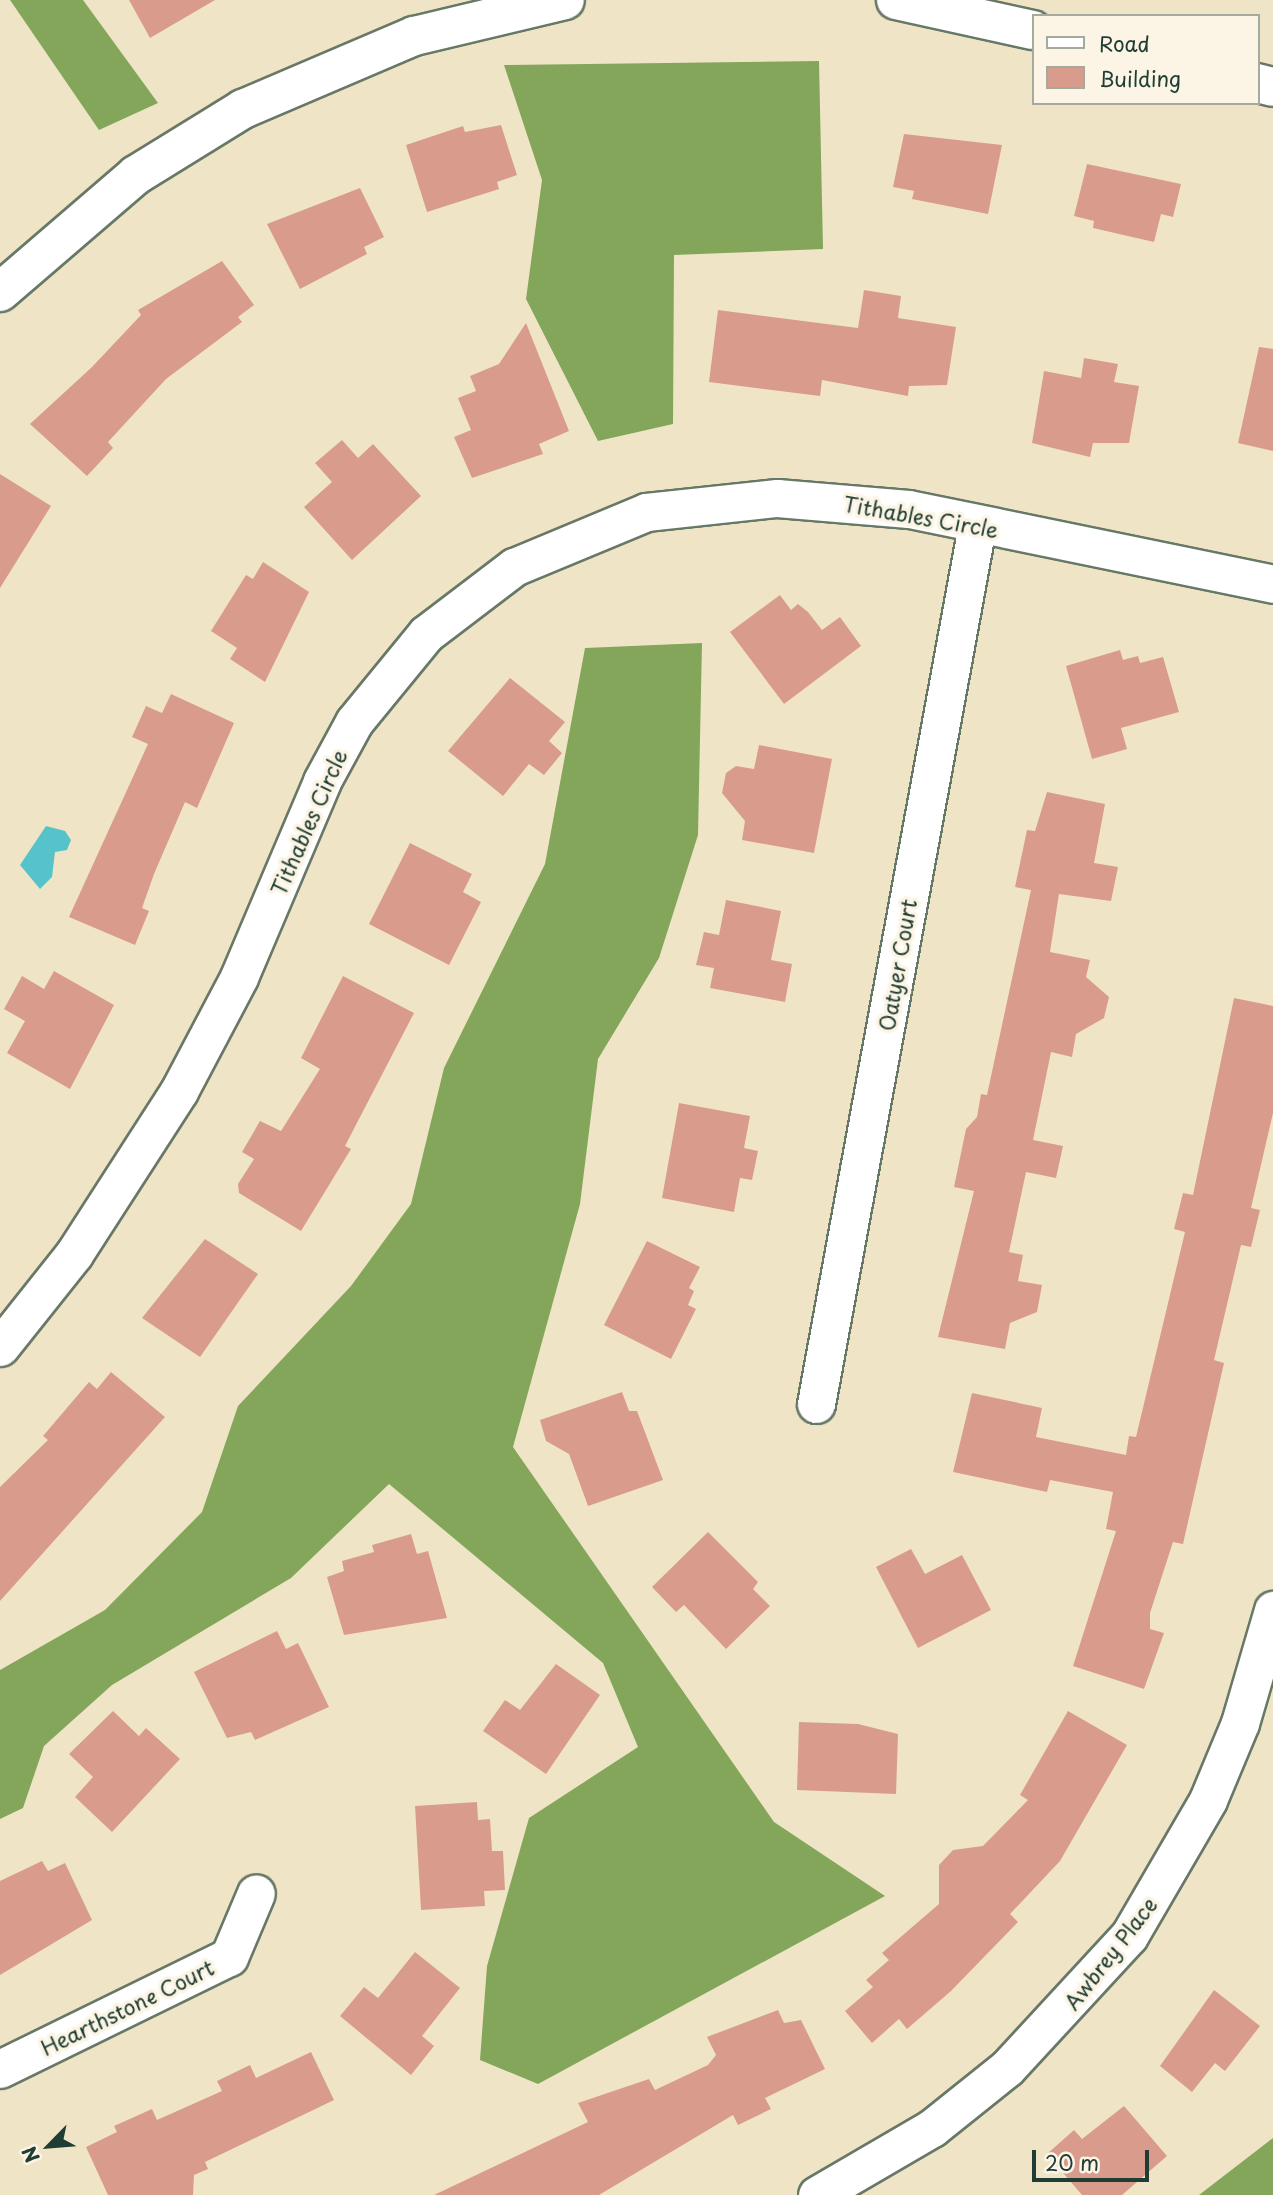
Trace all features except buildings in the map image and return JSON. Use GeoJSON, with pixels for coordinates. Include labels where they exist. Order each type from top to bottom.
{"type":"FeatureCollection","features":[{"type":"Feature","properties":{"kind":"street"},"geometry":{"type":"LineString","coordinates":[[0,292],[136,175],[243,109],[414,36],[565,0]]}},
{"type":"Feature","properties":{"kind":"street"},"geometry":{"type":"LineString","coordinates":[[896,0],[1032,30]]}},
{"type":"Feature","properties":{"kind":"street","name":"Tithables Circle"},"geometry":{"type":"LineString","coordinates":[[0,1347],[74,1254],[179,1091],[239,977],[322,781],[354,722],[402,660],[468,598],[588,531],[693,502],[838,500],[1273,584]]}},
{"type":"Feature","properties":{"kind":"street","name":"Oatyer Court"},"geometry":{"type":"LineString","coordinates":[[816,1404],[977,526]]}},
{"type":"Feature","properties":{"kind":"street","name":"Awbrey Place"},"geometry":{"type":"LineString","coordinates":[[817,2195],[932,2128],[1007,2068],[1129,1936],[1208,1800],[1240,1723],[1273,1610]]}},
{"type":"Feature","properties":{"kind":"street","name":"Hearthstone Court"},"geometry":{"type":"LineString","coordinates":[[0,2069],[229,1956],[256,1893]]}},
{"type":"Feature","properties":{"kind":"green space"},"geometry":{"type":"Polygon","coordinates":[[[10,0],[83,0],[158,103],[99,130],[10,0]]]}},
{"type":"Feature","properties":{"kind":"green space"},"geometry":{"type":"Polygon","coordinates":[[[819,61],[823,249],[674,255],[673,424],[598,441],[526,299],[542,180],[504,65],[819,61]]]}},
{"type":"Feature","properties":{"kind":"green space"},"geometry":{"type":"Polygon","coordinates":[[[702,643],[698,835],[659,958],[598,1059],[580,1204],[513,1447],[774,1822],[885,1896],[538,2084],[480,2060],[487,1966],[529,1818],[638,1747],[603,1663],[389,1484],[291,1578],[112,1685],[44,1746],[23,1808],[0,1819],[0,1670],[105,1610],[202,1512],[238,1406],[351,1286],[411,1204],[444,1068],[545,864],[585,648],[702,643]]]}},
{"type":"Feature","properties":{"kind":"green space"},"geometry":{"type":"Polygon","coordinates":[[[1273,2138],[1273,2195],[1199,2195],[1273,2138]]]}},
{"type":"Feature","properties":{"kind":"water"},"geometry":{"type":"Polygon","coordinates":[[[46,826],[65,831],[71,840],[67,850],[55,852],[52,877],[40,889],[20,865],[46,826]]]}}]}
